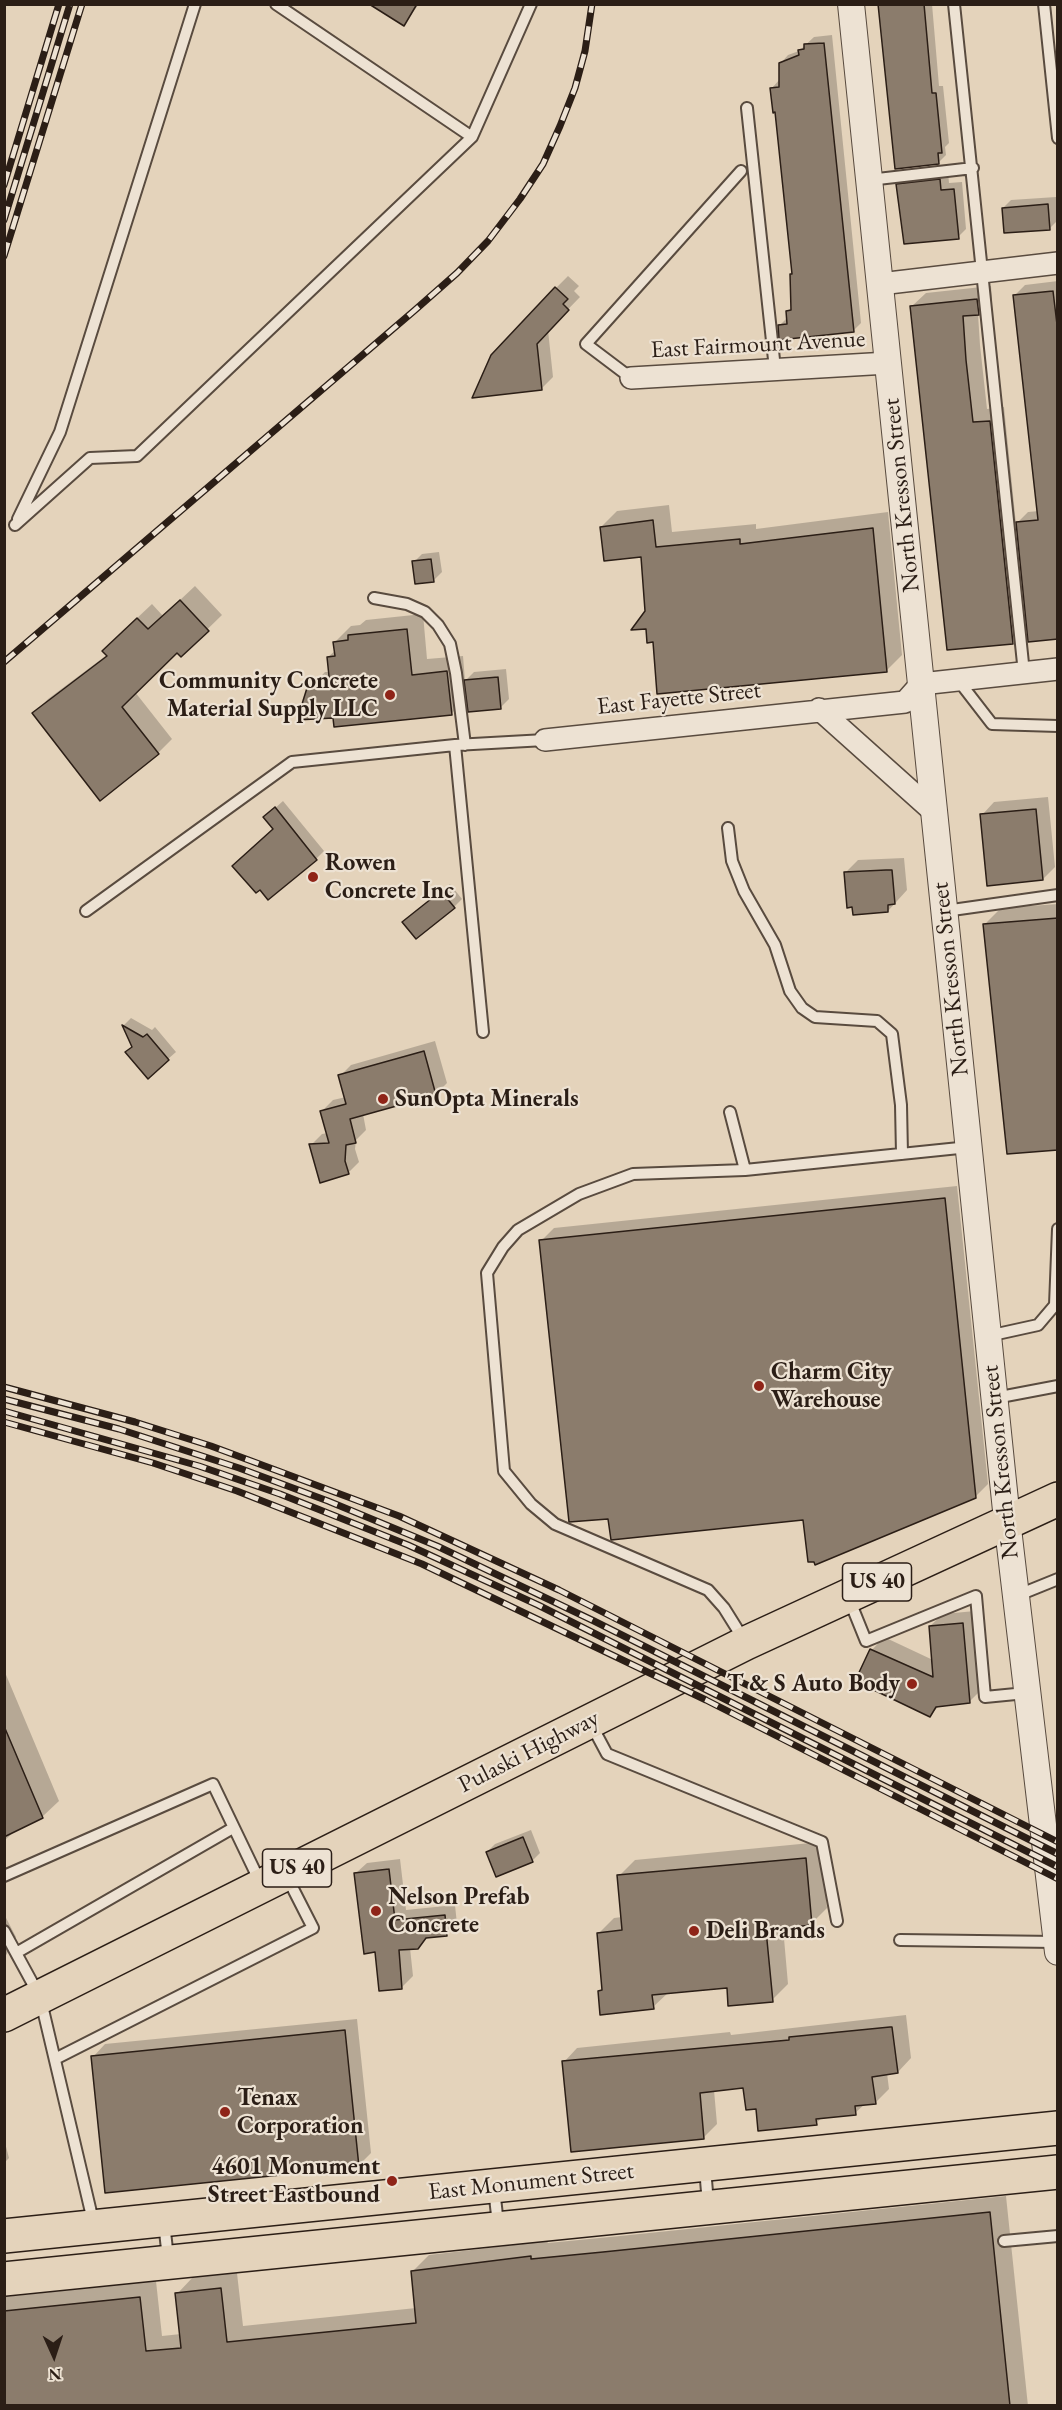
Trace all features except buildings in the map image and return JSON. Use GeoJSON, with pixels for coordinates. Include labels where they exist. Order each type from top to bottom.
{"type":"FeatureCollection","features":[{"type":"Feature","properties":{"kind":"main road","name":"Pulaski Highway"},"geometry":{"type":"LineString","coordinates":[[4,2015],[746,1643],[1058,1498]]}},
{"type":"Feature","properties":{"kind":"main road","name":"East Monument Street"},"geometry":{"type":"LineString","coordinates":[[4,2236],[1058,2128]]}},
{"type":"Feature","properties":{"kind":"main road","name":"East Monument Street"},"geometry":{"type":"LineString","coordinates":[[4,2279],[1058,2172]]}},
{"type":"Feature","properties":{"kind":"street","name":"North Kresson Street"},"geometry":{"type":"LineString","coordinates":[[851,4],[1007,1520],[1057,1947]]}},
{"type":"Feature","properties":{"kind":"street"},"geometry":{"type":"LineString","coordinates":[[880,284],[1058,263]]}},
{"type":"Feature","properties":{"kind":"street","name":"East Fairmount Avenue"},"geometry":{"type":"LineString","coordinates":[[631,378],[888,363]]}},
{"type":"Feature","properties":{"kind":"street"},"geometry":{"type":"LineString","coordinates":[[921,684],[1058,669]]}},
{"type":"Feature","properties":{"kind":"street","name":"East Fayette Street"},"geometry":{"type":"LineString","coordinates":[[545,740],[819,709],[905,702],[921,684]]}},
{"type":"Feature","properties":{"kind":"street"},"geometry":{"type":"LineString","coordinates":[[819,709],[934,812]]}},
{"type":"Feature","properties":{"kind":"lane"},"geometry":{"type":"LineString","coordinates":[[195,4],[60,432],[15,525],[90,458],[137,456],[472,137],[531,4]]}},
{"type":"Feature","properties":{"kind":"lane"},"geometry":{"type":"LineString","coordinates":[[276,4],[472,137]]}},
{"type":"Feature","properties":{"kind":"lane"},"geometry":{"type":"LineString","coordinates":[[954,4],[984,272],[1024,673]]}},
{"type":"Feature","properties":{"kind":"lane"},"geometry":{"type":"LineString","coordinates":[[1044,4],[1055,81],[1058,138]]}},
{"type":"Feature","properties":{"kind":"lane"},"geometry":{"type":"LineString","coordinates":[[747,108],[775,369]]}},
{"type":"Feature","properties":{"kind":"lane"},"geometry":{"type":"LineString","coordinates":[[869,180],[973,168]]}},
{"type":"Feature","properties":{"kind":"lane"},"geometry":{"type":"LineString","coordinates":[[631,378],[586,344],[741,171]]}},
{"type":"Feature","properties":{"kind":"lane"},"geometry":{"type":"LineString","coordinates":[[374,598],[407,604],[425,612],[438,625],[450,644],[456,673],[483,1032]]}},
{"type":"Feature","properties":{"kind":"lane"},"geometry":{"type":"LineString","coordinates":[[958,680],[992,724],[1058,726]]}},
{"type":"Feature","properties":{"kind":"lane"},"geometry":{"type":"LineString","coordinates":[[86,911],[292,762],[460,745],[545,740]]}},
{"type":"Feature","properties":{"kind":"lane"},"geometry":{"type":"LineString","coordinates":[[728,828],[732,861],[744,891],[775,945],[790,991],[802,1008],[815,1017],[877,1021],[891,1034],[901,1105],[902,1154]]}},
{"type":"Feature","properties":{"kind":"lane"},"geometry":{"type":"LineString","coordinates":[[944,911],[1058,895]]}},
{"type":"Feature","properties":{"kind":"lane"},"geometry":{"type":"LineString","coordinates":[[730,1112],[745,1170]]}},
{"type":"Feature","properties":{"kind":"lane"},"geometry":{"type":"LineString","coordinates":[[746,1643],[724,1608],[708,1590],[555,1524],[531,1504],[504,1471],[487,1273],[503,1247],[518,1230],[579,1194],[633,1174],[745,1170],[969,1147]]}},
{"type":"Feature","properties":{"kind":"lane"},"geometry":{"type":"LineString","coordinates":[[988,1336],[1038,1325],[1055,1305],[1058,1229]]}},
{"type":"Feature","properties":{"kind":"lane"},"geometry":{"type":"LineString","coordinates":[[995,1398],[1058,1386]]}},
{"type":"Feature","properties":{"kind":"lane"},"geometry":{"type":"LineString","coordinates":[[1016,1596],[1058,1579]]}},
{"type":"Feature","properties":{"kind":"lane"},"geometry":{"type":"LineString","coordinates":[[847,1596],[866,1641],[976,1596],[985,1696],[1026,1693]]}},
{"type":"Feature","properties":{"kind":"lane"},"geometry":{"type":"LineString","coordinates":[[589,1722],[607,1754],[822,1842],[837,1921]]}},
{"type":"Feature","properties":{"kind":"lane"},"geometry":{"type":"LineString","coordinates":[[4,1876],[213,1784],[233,1827],[313,1928],[55,2059]]}},
{"type":"Feature","properties":{"kind":"lane"},"geometry":{"type":"LineString","coordinates":[[16,1953],[233,1827]]}},
{"type":"Feature","properties":{"kind":"lane"},"geometry":{"type":"LineString","coordinates":[[4,1931],[40,1997],[94,2226]]}},
{"type":"Feature","properties":{"kind":"lane"},"geometry":{"type":"LineString","coordinates":[[900,1940],[1057,1947]]}},
{"type":"Feature","properties":{"kind":"lane"},"geometry":{"type":"LineString","coordinates":[[704,2164],[708,2207]]}},
{"type":"Feature","properties":{"kind":"lane"},"geometry":{"type":"LineString","coordinates":[[494,2186],[499,2228]]}},
{"type":"Feature","properties":{"kind":"lane"},"geometry":{"type":"LineString","coordinates":[[164,2219],[169,2262]]}},
{"type":"Feature","properties":{"kind":"lane"},"geometry":{"type":"LineString","coordinates":[[1004,2241],[1058,2236]]}},
{"type":"Feature","properties":{"kind":"railway"},"geometry":{"type":"LineString","coordinates":[[4,185],[59,4]]}},
{"type":"Feature","properties":{"kind":"railway"},"geometry":{"type":"LineString","coordinates":[[4,220],[70,4]]}},
{"type":"Feature","properties":{"kind":"railway"},"geometry":{"type":"LineString","coordinates":[[4,256],[82,4]]}},
{"type":"Feature","properties":{"kind":"railway"},"geometry":{"type":"LineString","coordinates":[[4,662],[415,310],[457,273],[488,241],[543,164],[560,126],[575,88],[585,51],[592,4]]}},
{"type":"Feature","properties":{"kind":"railway"},"geometry":{"type":"LineString","coordinates":[[4,1387],[135,1422],[211,1446],[399,1516],[559,1590],[1058,1842]]}},
{"type":"Feature","properties":{"kind":"railway"},"geometry":{"type":"LineString","coordinates":[[4,1399],[119,1429],[239,1468],[328,1501],[437,1546],[594,1621],[1058,1854]]}},
{"type":"Feature","properties":{"kind":"railway"},"geometry":{"type":"LineString","coordinates":[[4,1411],[199,1466],[280,1494],[408,1545],[538,1605],[1058,1867]]}},
{"type":"Feature","properties":{"kind":"railway"},"geometry":{"type":"LineString","coordinates":[[4,1422],[153,1463],[237,1491],[422,1564],[706,1700],[1058,1879]]}},
{"type":"Feature","properties":{"kind":"place","name":"Community Concrete Material Supply LLC"},"geometry":{"type":"Point","coordinates":[390,695]}},
{"type":"Feature","properties":{"kind":"place","name":"Rowen Concrete Inc"},"geometry":{"type":"Point","coordinates":[313,877]}},
{"type":"Feature","properties":{"kind":"place","name":"SunOpta Minerals"},"geometry":{"type":"Point","coordinates":[383,1099]}},
{"type":"Feature","properties":{"kind":"place","name":"Charm City Warehouse"},"geometry":{"type":"Point","coordinates":[759,1386]}},
{"type":"Feature","properties":{"kind":"place","name":"T & S Auto Body"},"geometry":{"type":"Point","coordinates":[912,1684]}},
{"type":"Feature","properties":{"kind":"place","name":"Nelson Prefab Concrete"},"geometry":{"type":"Point","coordinates":[376,1911]}},
{"type":"Feature","properties":{"kind":"place","name":"Deli Brands"},"geometry":{"type":"Point","coordinates":[694,1931]}},
{"type":"Feature","properties":{"kind":"place","name":"Tenax Corporation"},"geometry":{"type":"Point","coordinates":[225,2112]}},
{"type":"Feature","properties":{"kind":"place","name":"4601 Monument Street Eastbound"},"geometry":{"type":"Point","coordinates":[392,2181]}}]}
